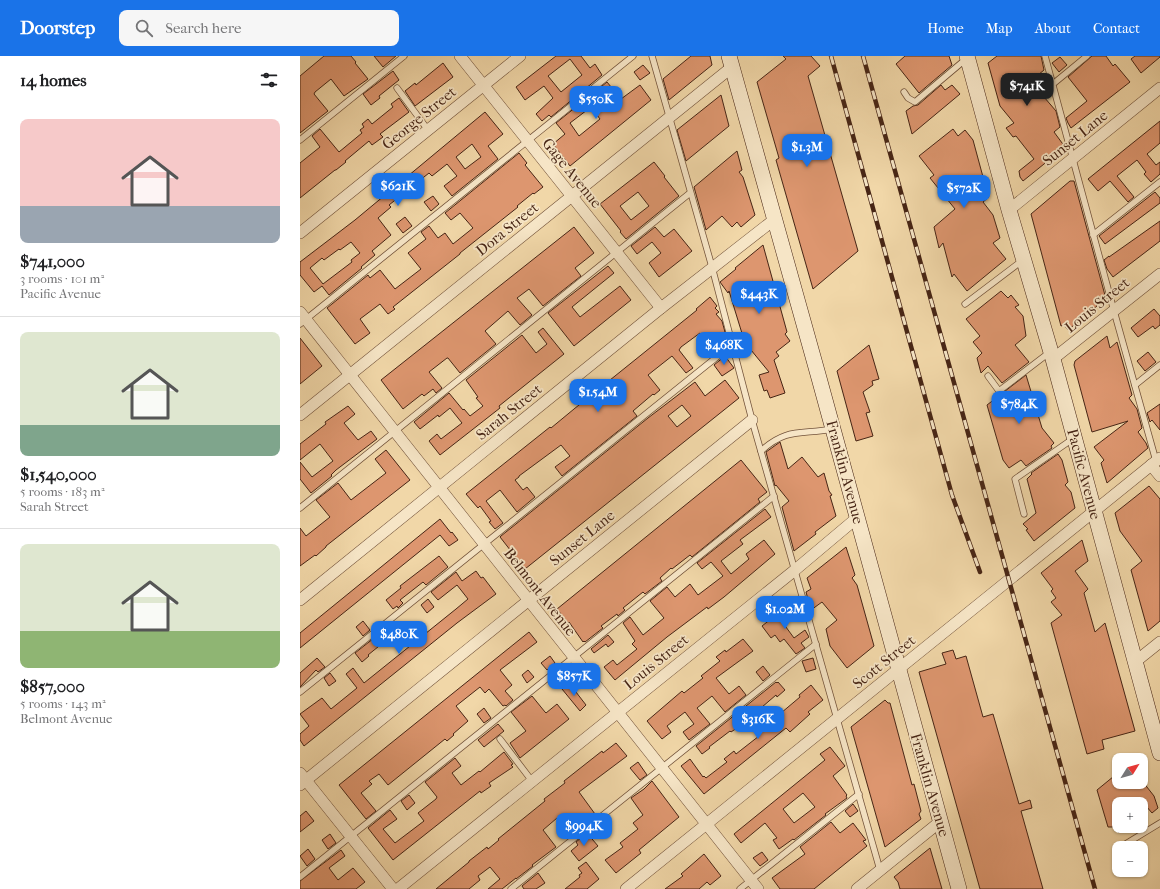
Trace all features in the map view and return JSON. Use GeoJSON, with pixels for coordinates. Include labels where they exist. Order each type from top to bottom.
{"type":"FeatureCollection","features":[{"type":"Feature","properties":{"kind":"main road","name":"Pacific Avenue"},"geometry":{"type":"LineString","coordinates":[[969,57],[1009,210],[1052,355],[1160,753]]}},
{"type":"Feature","properties":{"kind":"main road","name":"Franklin Avenue"},"geometry":{"type":"LineString","coordinates":[[732,60],[959,889]]}},
{"type":"Feature","properties":{"kind":"street","name":"Gage Avenue"},"geometry":{"type":"LineString","coordinates":[[460,56],[661,308]]}},
{"type":"Feature","properties":{"kind":"street","name":"George Street"},"geometry":{"type":"LineString","coordinates":[[300,232],[520,56]]}},
{"type":"Feature","properties":{"kind":"street","name":"Dora Street"},"geometry":{"type":"LineString","coordinates":[[300,415],[669,119],[732,60]]}},
{"type":"Feature","properties":{"kind":"street","name":"Sunset Lane"},"geometry":{"type":"LineString","coordinates":[[1009,210],[1160,88]]}},
{"type":"Feature","properties":{"kind":"street","name":"Sarah Street"},"geometry":{"type":"LineString","coordinates":[[300,600],[712,267],[775,219]]}},
{"type":"Feature","properties":{"kind":"street","name":"Louis Street"},"geometry":{"type":"LineString","coordinates":[[1052,355],[1114,311],[1160,274]]}},
{"type":"Feature","properties":{"kind":"street","name":"Belmont Avenue"},"geometry":{"type":"LineString","coordinates":[[302,319],[350,375],[754,885]]}},
{"type":"Feature","properties":{"kind":"street","name":"Sunset Lane"},"geometry":{"type":"LineString","coordinates":[[302,779],[528,601],[752,420]]}},
{"type":"Feature","properties":{"kind":"street"},"geometry":{"type":"LineString","coordinates":[[1156,461],[1160,476]]}},
{"type":"Feature","properties":{"kind":"street","name":"Scott Street"},"geometry":{"type":"LineString","coordinates":[[626,889],[1156,461]]}},
{"type":"Feature","properties":{"kind":"street","name":"Louis Street"},"geometry":{"type":"LineString","coordinates":[[398,889],[533,782],[795,570],[858,517]]}},
{"type":"Feature","properties":{"kind":"street"},"geometry":{"type":"LineString","coordinates":[[1135,662],[1160,642]]}},
{"type":"Feature","properties":{"kind":"street"},"geometry":{"type":"LineString","coordinates":[[302,779],[351,836],[393,889]]}},
{"type":"Feature","properties":{"kind":"street"},"geometry":{"type":"LineString","coordinates":[[857,889],[941,821]]}},
{"type":"Feature","properties":{"kind":"lane"},"geometry":{"type":"LineString","coordinates":[[300,140],[404,56]]}},
{"type":"Feature","properties":{"kind":"lane"},"geometry":{"type":"LineString","coordinates":[[302,319],[528,141],[633,56]]}},
{"type":"Feature","properties":{"kind":"lane"},"geometry":{"type":"LineString","coordinates":[[652,56],[712,267],[752,420],[880,870]]}},
{"type":"Feature","properties":{"kind":"lane"},"geometry":{"type":"LineString","coordinates":[[1045,56],[1156,461]]}},
{"type":"Feature","properties":{"kind":"lane"},"geometry":{"type":"LineString","coordinates":[[1053,84],[1087,56]]}},
{"type":"Feature","properties":{"kind":"lane"},"geometry":{"type":"LineString","coordinates":[[904,92],[908,98],[915,102],[969,57]]}},
{"type":"Feature","properties":{"kind":"lane"},"geometry":{"type":"LineString","coordinates":[[396,88],[428,130]]}},
{"type":"Feature","properties":{"kind":"lane"},"geometry":{"type":"LineString","coordinates":[[1093,235],[1160,182]]}},
{"type":"Feature","properties":{"kind":"lane"},"geometry":{"type":"LineString","coordinates":[[300,508],[690,193]]}},
{"type":"Feature","properties":{"kind":"lane"},"geometry":{"type":"LineString","coordinates":[[965,304],[1024,260]]}},
{"type":"Feature","properties":{"kind":"lane"},"geometry":{"type":"LineString","coordinates":[[300,692],[732,344]]}},
{"type":"Feature","properties":{"kind":"lane"},"geometry":{"type":"LineString","coordinates":[[988,376],[1000,391],[1052,355]]}},
{"type":"Feature","properties":{"kind":"lane"},"geometry":{"type":"LineString","coordinates":[[1135,386],[1160,366]]}},
{"type":"Feature","properties":{"kind":"lane"},"geometry":{"type":"LineString","coordinates":[[761,451],[778,438],[788,434],[817,432],[833,429]]}},
{"type":"Feature","properties":{"kind":"lane"},"geometry":{"type":"LineString","coordinates":[[1024,514],[1015,479],[1074,438]]}},
{"type":"Feature","properties":{"kind":"lane"},"geometry":{"type":"LineString","coordinates":[[300,877],[774,496]]}},
{"type":"Feature","properties":{"kind":"lane"},"geometry":{"type":"LineString","coordinates":[[511,889],[816,644]]}},
{"type":"Feature","properties":{"kind":"lane"},"geometry":{"type":"LineString","coordinates":[[500,739],[533,782]]}},
{"type":"Feature","properties":{"kind":"lane"},"geometry":{"type":"LineString","coordinates":[[740,889],[754,885],[858,794]]}},
{"type":"Feature","properties":{"kind":"lane"},"geometry":{"type":"LineString","coordinates":[[1131,841],[1160,823]]}},
{"type":"Feature","properties":{"kind":"building"},"geometry":{"type":"Polygon","coordinates":[[[324,56],[351,56],[368,79],[344,96],[331,79],[314,94],[328,111],[300,133],[300,76],[324,56]]]}},
{"type":"Feature","properties":{"kind":"building"},"geometry":{"type":"Polygon","coordinates":[[[374,56],[396,56],[383,67],[374,56]]]}},
{"type":"Feature","properties":{"kind":"building"},"geometry":{"type":"Polygon","coordinates":[[[556,56],[581,56],[590,68],[595,64],[602,75],[551,117],[549,115],[542,121],[536,114],[553,98],[544,86],[525,100],[516,87],[556,56]],[[570,59],[548,76],[561,92],[582,75],[570,59]]]}},
{"type":"Feature","properties":{"kind":"building"},"geometry":{"type":"Polygon","coordinates":[[[691,56],[710,56],[712,65],[669,100],[663,79],[691,56]]]}},
{"type":"Feature","properties":{"kind":"building"},"geometry":{"type":"Polygon","coordinates":[[[783,56],[811,56],[820,66],[808,76],[858,251],[813,289],[776,160],[779,158],[757,82],[786,59],[783,56]]]}},
{"type":"Feature","properties":{"kind":"building"},"geometry":{"type":"Polygon","coordinates":[[[905,56],[949,56],[952,65],[919,93],[896,64],[905,56]]]}},
{"type":"Feature","properties":{"kind":"building"},"geometry":{"type":"Polygon","coordinates":[[[997,56],[1041,56],[1044,70],[1038,75],[1049,89],[1050,92],[1044,97],[1056,111],[1060,127],[1054,132],[1065,147],[1023,181],[1020,177],[1019,171],[1034,159],[1016,136],[1013,137],[1006,128],[1014,123],[1000,106],[988,63],[997,56]]]}},
{"type":"Feature","properties":{"kind":"building"},"geometry":{"type":"Polygon","coordinates":[[[1092,56],[1106,56],[1113,66],[1115,64],[1130,82],[1071,128],[1066,118],[1087,101],[1068,77],[1092,56]]]}},
{"type":"Feature","properties":{"kind":"building"},"geometry":{"type":"Polygon","coordinates":[[[1135,56],[1160,57],[1141,73],[1131,59],[1135,56]]]}},
{"type":"Feature","properties":{"kind":"building"},"geometry":{"type":"Polygon","coordinates":[[[1060,57],[1067,65],[1059,72],[1052,63],[1060,57]]]}},
{"type":"Feature","properties":{"kind":"building"},"geometry":{"type":"Polygon","coordinates":[[[443,63],[453,77],[415,106],[405,91],[415,83],[416,85],[443,63]]]}},
{"type":"Feature","properties":{"kind":"building"},"geometry":{"type":"Polygon","coordinates":[[[643,65],[650,73],[640,80],[634,72],[643,65]]]}},
{"type":"Feature","properties":{"kind":"building"},"geometry":{"type":"Polygon","coordinates":[[[393,71],[399,80],[379,96],[380,98],[371,105],[363,94],[393,71]]]}},
{"type":"Feature","properties":{"kind":"building"},"geometry":{"type":"Polygon","coordinates":[[[607,82],[621,99],[640,85],[651,100],[570,166],[553,144],[565,134],[556,123],[607,82]],[[591,107],[570,123],[579,136],[600,119],[591,107]]]}},
{"type":"Feature","properties":{"kind":"building"},"geometry":{"type":"Polygon","coordinates":[[[941,85],[945,90],[952,85],[960,94],[912,134],[906,111],[913,106],[918,105],[941,85]]]}},
{"type":"Feature","properties":{"kind":"building"},"geometry":{"type":"Polygon","coordinates":[[[721,95],[729,126],[686,161],[677,130],[721,95]]]}},
{"type":"Feature","properties":{"kind":"building"},"geometry":{"type":"Polygon","coordinates":[[[399,98],[409,112],[380,134],[383,137],[372,145],[369,141],[345,161],[346,162],[300,198],[300,163],[320,147],[312,136],[320,129],[339,152],[362,133],[360,130],[364,127],[362,124],[368,119],[372,124],[393,107],[391,104],[399,98]]]}},
{"type":"Feature","properties":{"kind":"building"},"geometry":{"type":"Polygon","coordinates":[[[485,112],[503,134],[488,146],[498,159],[452,196],[444,186],[457,176],[447,164],[432,176],[429,173],[389,205],[391,207],[378,218],[391,235],[372,251],[375,255],[361,267],[362,268],[329,295],[322,286],[314,292],[300,275],[300,262],[355,220],[485,112]],[[472,144],[456,157],[465,169],[481,157],[472,144]],[[351,242],[324,260],[322,258],[310,268],[323,284],[352,262],[351,260],[360,253],[351,242]]]}},
{"type":"Feature","properties":{"kind":"building"},"geometry":{"type":"Polygon","coordinates":[[[1160,121],[1160,143],[1147,154],[1156,165],[1160,162],[1160,174],[1151,182],[1144,174],[1146,172],[1137,160],[1117,176],[1134,197],[1128,202],[1110,181],[1098,191],[1088,179],[1160,121]]]}},
{"type":"Feature","properties":{"kind":"building"},"geometry":{"type":"Polygon","coordinates":[[[953,129],[958,136],[965,130],[973,140],[986,188],[984,190],[989,197],[983,202],[993,215],[1000,238],[993,243],[1006,259],[967,291],[954,274],[952,277],[943,243],[939,248],[934,227],[955,209],[930,178],[934,175],[919,156],[953,129]]]}},
{"type":"Feature","properties":{"kind":"building"},"geometry":{"type":"Polygon","coordinates":[[[737,151],[742,170],[739,172],[743,177],[755,215],[741,227],[737,222],[732,227],[722,216],[706,230],[694,187],[737,151]]]}},
{"type":"Feature","properties":{"kind":"building"},"geometry":{"type":"Polygon","coordinates":[[[519,153],[527,163],[525,165],[543,187],[534,194],[533,193],[517,206],[518,207],[393,307],[395,309],[388,314],[380,304],[360,319],[370,333],[355,344],[327,308],[368,275],[370,278],[380,270],[395,289],[421,269],[408,253],[426,239],[421,232],[429,226],[438,238],[445,233],[453,244],[473,228],[460,213],[451,220],[445,213],[519,153]]]}},
{"type":"Feature","properties":{"kind":"building"},"geometry":{"type":"Polygon","coordinates":[[[654,162],[679,196],[626,239],[600,204],[654,162]],[[638,192],[620,206],[631,220],[649,206],[638,192]]]}},
{"type":"Feature","properties":{"kind":"building"},"geometry":{"type":"Polygon","coordinates":[[[1070,181],[1074,181],[1106,299],[1096,302],[1097,306],[1068,330],[1064,325],[1061,326],[1031,214],[1070,181]]]}},
{"type":"Feature","properties":{"kind":"building"},"geometry":{"type":"Polygon","coordinates":[[[1155,192],[1160,198],[1160,203],[1105,244],[1099,236],[1155,192]]]}},
{"type":"Feature","properties":{"kind":"building"},"geometry":{"type":"Polygon","coordinates":[[[433,196],[439,204],[431,211],[424,202],[433,196]]]}},
{"type":"Feature","properties":{"kind":"building"},"geometry":{"type":"Polygon","coordinates":[[[405,217],[412,226],[403,233],[396,224],[405,217]]]}},
{"type":"Feature","properties":{"kind":"building"},"geometry":{"type":"Polygon","coordinates":[[[1160,221],[1160,241],[1113,277],[1107,269],[1104,260],[1160,221]]]}},
{"type":"Feature","properties":{"kind":"building"},"geometry":{"type":"Polygon","coordinates":[[[574,227],[594,253],[575,268],[581,276],[543,306],[529,289],[517,298],[532,315],[520,325],[508,311],[485,331],[496,344],[460,373],[447,358],[429,372],[442,388],[436,393],[433,389],[424,396],[422,394],[403,409],[381,380],[574,227]]]}},
{"type":"Feature","properties":{"kind":"building"},"geometry":{"type":"Polygon","coordinates":[[[655,227],[664,237],[674,229],[692,251],[659,277],[649,263],[661,253],[652,242],[637,254],[631,246],[655,227]]]}},
{"type":"Feature","properties":{"kind":"building"},"geometry":{"type":"Polygon","coordinates":[[[763,245],[787,332],[785,334],[790,341],[776,352],[779,356],[774,360],[785,393],[770,398],[767,390],[764,391],[759,375],[769,372],[751,350],[748,353],[729,291],[728,293],[720,282],[763,245]]]}},
{"type":"Feature","properties":{"kind":"building"},"geometry":{"type":"Polygon","coordinates":[[[608,266],[614,273],[572,307],[580,317],[620,286],[631,300],[574,346],[548,313],[608,266]]]}},
{"type":"Feature","properties":{"kind":"building"},"geometry":{"type":"Polygon","coordinates":[[[1001,291],[1008,298],[1011,295],[1019,305],[1015,307],[1023,316],[1026,336],[1015,345],[1029,362],[1002,383],[988,366],[981,373],[977,358],[982,353],[973,342],[980,336],[966,319],[1001,291]]]}},
{"type":"Feature","properties":{"kind":"building"},"geometry":{"type":"Polygon","coordinates":[[[710,297],[717,306],[715,308],[719,312],[716,314],[722,321],[725,332],[716,339],[722,346],[714,351],[700,333],[681,347],[679,350],[693,368],[686,373],[672,356],[648,375],[660,390],[633,411],[637,416],[562,476],[555,467],[570,456],[561,445],[519,476],[515,480],[523,490],[527,487],[535,497],[517,512],[500,490],[486,501],[503,523],[495,529],[489,522],[491,521],[480,506],[478,508],[466,494],[550,427],[551,428],[697,310],[696,309],[710,297]]]}},
{"type":"Feature","properties":{"kind":"building"},"geometry":{"type":"Polygon","coordinates":[[[1154,309],[1160,316],[1160,325],[1155,329],[1153,326],[1138,337],[1131,328],[1154,309]]]}},
{"type":"Feature","properties":{"kind":"building"},"geometry":{"type":"Polygon","coordinates":[[[543,328],[564,354],[499,406],[500,408],[440,455],[429,441],[437,434],[441,439],[462,423],[450,408],[420,429],[414,422],[449,393],[470,416],[483,406],[476,398],[478,397],[466,380],[522,335],[536,353],[547,344],[538,332],[543,328]]]}},
{"type":"Feature","properties":{"kind":"building"},"geometry":{"type":"Polygon","coordinates":[[[1107,336],[1110,348],[1117,342],[1132,395],[1129,398],[1137,409],[1142,428],[1138,432],[1148,448],[1107,483],[1101,463],[1104,460],[1094,447],[1128,421],[1092,432],[1074,365],[1075,361],[1107,336]]]}},
{"type":"Feature","properties":{"kind":"building"},"geometry":{"type":"Polygon","coordinates":[[[300,338],[322,366],[300,384],[300,338]]]}},
{"type":"Feature","properties":{"kind":"building"},"geometry":{"type":"Polygon","coordinates":[[[869,345],[879,379],[872,381],[873,385],[863,392],[870,412],[866,413],[873,436],[856,441],[837,371],[869,345]]]}},
{"type":"Feature","properties":{"kind":"building"},"geometry":{"type":"Polygon","coordinates":[[[1148,352],[1156,362],[1145,371],[1137,361],[1148,352]]]}},
{"type":"Feature","properties":{"kind":"building"},"geometry":{"type":"Polygon","coordinates":[[[725,356],[734,368],[722,376],[714,365],[725,356]]]}},
{"type":"Feature","properties":{"kind":"building"},"geometry":{"type":"Polygon","coordinates":[[[1026,375],[1042,428],[1054,443],[1051,446],[1052,448],[1026,466],[1021,460],[1009,468],[1003,460],[987,405],[1026,375]]]}},
{"type":"Feature","properties":{"kind":"building"},"geometry":{"type":"Polygon","coordinates":[[[725,380],[739,398],[525,569],[500,537],[501,536],[695,382],[705,396],[725,380]],[[682,405],[668,416],[677,427],[691,416],[682,405]]]}},
{"type":"Feature","properties":{"kind":"building"},"geometry":{"type":"Polygon","coordinates":[[[1160,404],[1160,430],[1152,420],[1150,422],[1147,413],[1160,404]]]}},
{"type":"Feature","properties":{"kind":"building"},"geometry":{"type":"Polygon","coordinates":[[[348,406],[355,414],[344,423],[358,440],[371,431],[377,439],[336,470],[331,475],[332,476],[311,493],[300,479],[300,462],[312,477],[333,461],[320,444],[300,460],[300,444],[326,424],[325,422],[348,406]]]}},
{"type":"Feature","properties":{"kind":"building"},"geometry":{"type":"Polygon","coordinates":[[[780,442],[788,469],[802,457],[818,477],[824,473],[829,491],[832,495],[830,496],[836,516],[794,551],[782,507],[789,501],[776,485],[775,486],[766,452],[780,442]]]}},
{"type":"Feature","properties":{"kind":"building"},"geometry":{"type":"Polygon","coordinates":[[[386,450],[410,480],[326,546],[316,556],[315,555],[300,566],[300,528],[306,536],[330,517],[316,500],[338,483],[351,500],[386,473],[375,459],[386,450]]]}},
{"type":"Feature","properties":{"kind":"building"},"geometry":{"type":"Polygon","coordinates":[[[1058,454],[1062,460],[1068,482],[1065,485],[1071,492],[1075,508],[1034,541],[1026,530],[1028,529],[1023,524],[1036,513],[1027,479],[1032,474],[1031,473],[1058,454]]]}},
{"type":"Feature","properties":{"kind":"building"},"geometry":{"type":"Polygon","coordinates":[[[741,460],[767,492],[758,499],[760,502],[692,557],[690,555],[672,569],[671,568],[660,578],[662,581],[645,594],[643,592],[623,608],[625,610],[618,616],[617,614],[601,626],[603,628],[583,642],[569,622],[568,623],[557,609],[741,460]]]}},
{"type":"Feature","properties":{"kind":"building"},"geometry":{"type":"Polygon","coordinates":[[[1149,486],[1160,499],[1160,621],[1148,631],[1131,570],[1142,561],[1120,531],[1115,513],[1149,486]]]}},
{"type":"Feature","properties":{"kind":"building"},"geometry":{"type":"Polygon","coordinates":[[[765,509],[771,517],[740,540],[743,544],[721,561],[731,574],[749,559],[746,554],[764,540],[775,554],[724,597],[708,609],[707,607],[667,637],[615,680],[604,667],[613,660],[617,665],[637,649],[632,644],[635,641],[623,623],[630,617],[643,635],[664,618],[650,601],[667,587],[675,597],[690,584],[698,595],[723,576],[711,562],[702,569],[697,563],[765,509]]]}},
{"type":"Feature","properties":{"kind":"building"},"geometry":{"type":"Polygon","coordinates":[[[440,519],[458,540],[449,546],[440,535],[300,648],[300,633],[440,519]]]}},
{"type":"Feature","properties":{"kind":"building"},"geometry":{"type":"Polygon","coordinates":[[[1082,540],[1088,561],[1075,571],[1088,589],[1084,593],[1095,632],[1105,623],[1135,731],[1102,740],[1104,749],[1087,754],[1051,623],[1062,615],[1051,602],[1056,598],[1051,591],[1053,589],[1041,573],[1082,540]]]}},
{"type":"Feature","properties":{"kind":"building"},"geometry":{"type":"Polygon","coordinates":[[[846,547],[855,575],[852,578],[857,585],[874,646],[847,668],[830,646],[826,629],[837,620],[822,602],[811,610],[806,592],[811,589],[807,578],[846,547]]]}},
{"type":"Feature","properties":{"kind":"building"},"geometry":{"type":"Polygon","coordinates":[[[439,556],[448,567],[426,585],[423,582],[400,600],[403,603],[398,608],[397,606],[393,609],[386,600],[401,588],[400,586],[439,556]]]}},
{"type":"Feature","properties":{"kind":"building"},"geometry":{"type":"Polygon","coordinates":[[[476,571],[481,578],[483,577],[496,594],[457,623],[304,746],[300,740],[300,734],[309,726],[300,714],[322,698],[331,709],[357,688],[346,674],[353,668],[364,683],[456,609],[468,599],[457,585],[438,600],[431,592],[456,572],[462,581],[476,571]]]}},
{"type":"Feature","properties":{"kind":"building"},"geometry":{"type":"Polygon","coordinates":[[[428,599],[434,607],[427,613],[421,605],[428,599]]]}},
{"type":"Feature","properties":{"kind":"building"},"geometry":{"type":"Polygon","coordinates":[[[790,604],[797,612],[783,623],[794,638],[805,630],[809,637],[801,643],[805,648],[796,654],[784,639],[780,642],[775,635],[771,638],[762,626],[790,604]]]}},
{"type":"Feature","properties":{"kind":"building"},"geometry":{"type":"Polygon","coordinates":[[[363,621],[370,630],[363,636],[356,627],[363,621]]]}},
{"type":"Feature","properties":{"kind":"building"},"geometry":{"type":"Polygon","coordinates":[[[383,631],[389,638],[368,655],[369,656],[362,662],[355,653],[383,631]]]}},
{"type":"Feature","properties":{"kind":"building"},"geometry":{"type":"Polygon","coordinates":[[[529,632],[537,642],[500,670],[512,685],[505,691],[513,700],[506,706],[503,706],[489,689],[485,693],[480,687],[456,706],[468,721],[453,734],[454,735],[447,741],[445,739],[388,785],[379,774],[369,781],[372,784],[361,793],[376,811],[366,819],[339,785],[529,632]]]}},
{"type":"Feature","properties":{"kind":"building"},"geometry":{"type":"Polygon","coordinates":[[[608,635],[614,642],[608,647],[606,644],[594,653],[591,649],[608,635]]]}},
{"type":"Feature","properties":{"kind":"building"},"geometry":{"type":"Polygon","coordinates":[[[743,639],[753,651],[716,678],[729,694],[739,686],[746,695],[725,712],[712,696],[697,708],[710,724],[689,740],[683,732],[694,724],[685,712],[667,726],[671,732],[662,739],[647,721],[682,691],[684,693],[703,678],[701,676],[720,661],[716,657],[725,650],[726,652],[743,639]]]}},
{"type":"Feature","properties":{"kind":"building"},"geometry":{"type":"Polygon","coordinates":[[[953,650],[956,659],[966,656],[983,717],[993,714],[1019,804],[1030,800],[1032,808],[1021,811],[1043,889],[980,889],[919,672],[946,664],[942,653],[953,650]]]}},
{"type":"Feature","properties":{"kind":"building"},"geometry":{"type":"Polygon","coordinates":[[[550,656],[555,663],[547,670],[541,663],[550,656]]]}},
{"type":"Feature","properties":{"kind":"building"},"geometry":{"type":"Polygon","coordinates":[[[317,658],[325,667],[318,672],[316,670],[300,687],[300,673],[317,658]]]}},
{"type":"Feature","properties":{"kind":"building"},"geometry":{"type":"Polygon","coordinates":[[[813,658],[816,669],[806,672],[802,661],[813,658]]]}},
{"type":"Feature","properties":{"kind":"building"},"geometry":{"type":"Polygon","coordinates":[[[763,666],[770,675],[763,681],[756,672],[763,666]]]}},
{"type":"Feature","properties":{"kind":"building"},"geometry":{"type":"Polygon","coordinates":[[[528,670],[534,677],[527,683],[522,675],[528,670]]]}},
{"type":"Feature","properties":{"kind":"building"},"geometry":{"type":"Polygon","coordinates":[[[330,673],[336,681],[329,686],[324,678],[330,673]]]}},
{"type":"Feature","properties":{"kind":"building"},"geometry":{"type":"Polygon","coordinates":[[[776,682],[778,682],[785,690],[777,697],[776,695],[740,726],[731,732],[730,731],[702,754],[696,746],[776,682]]]}},
{"type":"Feature","properties":{"kind":"building"},"geometry":{"type":"Polygon","coordinates":[[[569,683],[586,705],[580,711],[562,689],[569,683]]]}},
{"type":"Feature","properties":{"kind":"building"},"geometry":{"type":"Polygon","coordinates":[[[811,685],[823,700],[808,712],[810,714],[790,732],[786,728],[704,794],[681,766],[690,759],[703,777],[704,776],[706,778],[727,762],[724,759],[734,751],[736,754],[759,736],[755,732],[761,727],[763,730],[768,726],[769,727],[783,716],[781,713],[800,697],[799,695],[811,685]]]}},
{"type":"Feature","properties":{"kind":"building"},"geometry":{"type":"Polygon","coordinates":[[[532,696],[546,713],[557,704],[569,719],[520,758],[510,743],[526,731],[511,712],[532,696]]]}},
{"type":"Feature","properties":{"kind":"building"},"geometry":{"type":"Polygon","coordinates":[[[885,700],[890,703],[912,785],[914,784],[921,811],[919,814],[921,819],[885,847],[851,727],[885,700]]]}},
{"type":"Feature","properties":{"kind":"building"},"geometry":{"type":"Polygon","coordinates":[[[484,708],[491,718],[484,723],[477,714],[484,708]]]}},
{"type":"Feature","properties":{"kind":"building"},"geometry":{"type":"Polygon","coordinates":[[[498,724],[504,731],[484,747],[478,740],[498,724]]]}},
{"type":"Feature","properties":{"kind":"building"},"geometry":{"type":"Polygon","coordinates":[[[616,743],[627,756],[579,792],[595,814],[581,825],[582,827],[571,836],[557,818],[543,830],[556,847],[502,889],[488,889],[500,879],[490,867],[478,876],[480,880],[469,889],[436,889],[487,847],[488,849],[499,840],[498,839],[545,801],[544,799],[565,783],[564,781],[602,751],[603,753],[616,743]]]}},
{"type":"Feature","properties":{"kind":"building"},"geometry":{"type":"Polygon","coordinates":[[[830,747],[845,766],[833,776],[847,795],[847,798],[794,840],[793,839],[779,849],[773,840],[777,838],[765,823],[741,843],[734,834],[825,760],[820,754],[830,747]],[[803,793],[783,809],[794,823],[815,807],[803,793]]]}},
{"type":"Feature","properties":{"kind":"building"},"geometry":{"type":"Polygon","coordinates":[[[504,752],[513,764],[511,765],[513,767],[489,783],[491,786],[481,793],[480,791],[393,860],[368,828],[390,810],[397,819],[383,829],[395,843],[424,821],[418,813],[437,797],[425,782],[455,758],[461,766],[452,773],[461,785],[479,771],[480,772],[504,752]]]}},
{"type":"Feature","properties":{"kind":"building"},"geometry":{"type":"Polygon","coordinates":[[[638,762],[647,775],[640,780],[630,768],[638,762]]]}},
{"type":"Feature","properties":{"kind":"building"},"geometry":{"type":"Polygon","coordinates":[[[1112,778],[1112,789],[1148,788],[1154,796],[1158,808],[1152,813],[1148,808],[1148,797],[1112,797],[1112,827],[1108,827],[1097,790],[1112,778]]]}},
{"type":"Feature","properties":{"kind":"building"},"geometry":{"type":"Polygon","coordinates":[[[652,781],[679,817],[639,850],[641,853],[616,873],[605,860],[623,847],[620,843],[638,829],[633,823],[643,815],[631,798],[652,781]]]}},
{"type":"Feature","properties":{"kind":"building"},"geometry":{"type":"Polygon","coordinates":[[[409,795],[415,803],[407,810],[401,801],[409,795]]]}},
{"type":"Feature","properties":{"kind":"building"},"geometry":{"type":"Polygon","coordinates":[[[853,804],[858,811],[850,817],[845,811],[853,804]]]}},
{"type":"Feature","properties":{"kind":"building"},"geometry":{"type":"Polygon","coordinates":[[[306,811],[314,821],[300,832],[300,816],[306,811]]]}},
{"type":"Feature","properties":{"kind":"building"},"geometry":{"type":"Polygon","coordinates":[[[831,822],[840,833],[853,823],[866,840],[863,841],[867,846],[814,889],[780,889],[772,878],[805,854],[800,847],[831,822]]]}},
{"type":"Feature","properties":{"kind":"building"},"geometry":{"type":"Polygon","coordinates":[[[587,833],[598,846],[579,861],[571,851],[578,845],[576,842],[587,833]]]}},
{"type":"Feature","properties":{"kind":"building"},"geometry":{"type":"Polygon","coordinates":[[[330,834],[336,843],[328,849],[322,840],[330,834]]]}},
{"type":"Feature","properties":{"kind":"building"},"geometry":{"type":"Polygon","coordinates":[[[930,848],[942,889],[900,889],[898,882],[894,877],[930,848]]]}},
{"type":"Feature","properties":{"kind":"building"},"geometry":{"type":"Polygon","coordinates":[[[308,849],[315,859],[307,866],[300,856],[308,849]]]}},
{"type":"Feature","properties":{"kind":"building"},"geometry":{"type":"Polygon","coordinates":[[[341,850],[345,856],[329,868],[338,880],[353,868],[365,882],[356,889],[300,889],[300,881],[341,850]]]}},
{"type":"Feature","properties":{"kind":"building"},"geometry":{"type":"Polygon","coordinates":[[[762,852],[768,860],[760,866],[753,858],[762,852]]]}},
{"type":"Feature","properties":{"kind":"building"},"geometry":{"type":"Polygon","coordinates":[[[704,854],[721,876],[710,885],[707,882],[699,889],[665,889],[683,876],[681,874],[704,854]]]}},
{"type":"Feature","properties":{"kind":"building"},"geometry":{"type":"Polygon","coordinates":[[[586,862],[599,879],[587,889],[565,889],[580,877],[579,875],[582,873],[578,868],[586,862]]]}},
{"type":"Feature","properties":{"kind":"building"},"geometry":{"type":"Polygon","coordinates":[[[538,873],[545,883],[536,889],[524,889],[522,886],[538,873]]]}},
{"type":"Feature","properties":{"kind":"railway"},"geometry":{"type":"LineString","coordinates":[[831,56],[952,495],[980,572]]}},
{"type":"Feature","properties":{"kind":"railway"},"geometry":{"type":"LineString","coordinates":[[863,56],[1095,889]]}}]}
